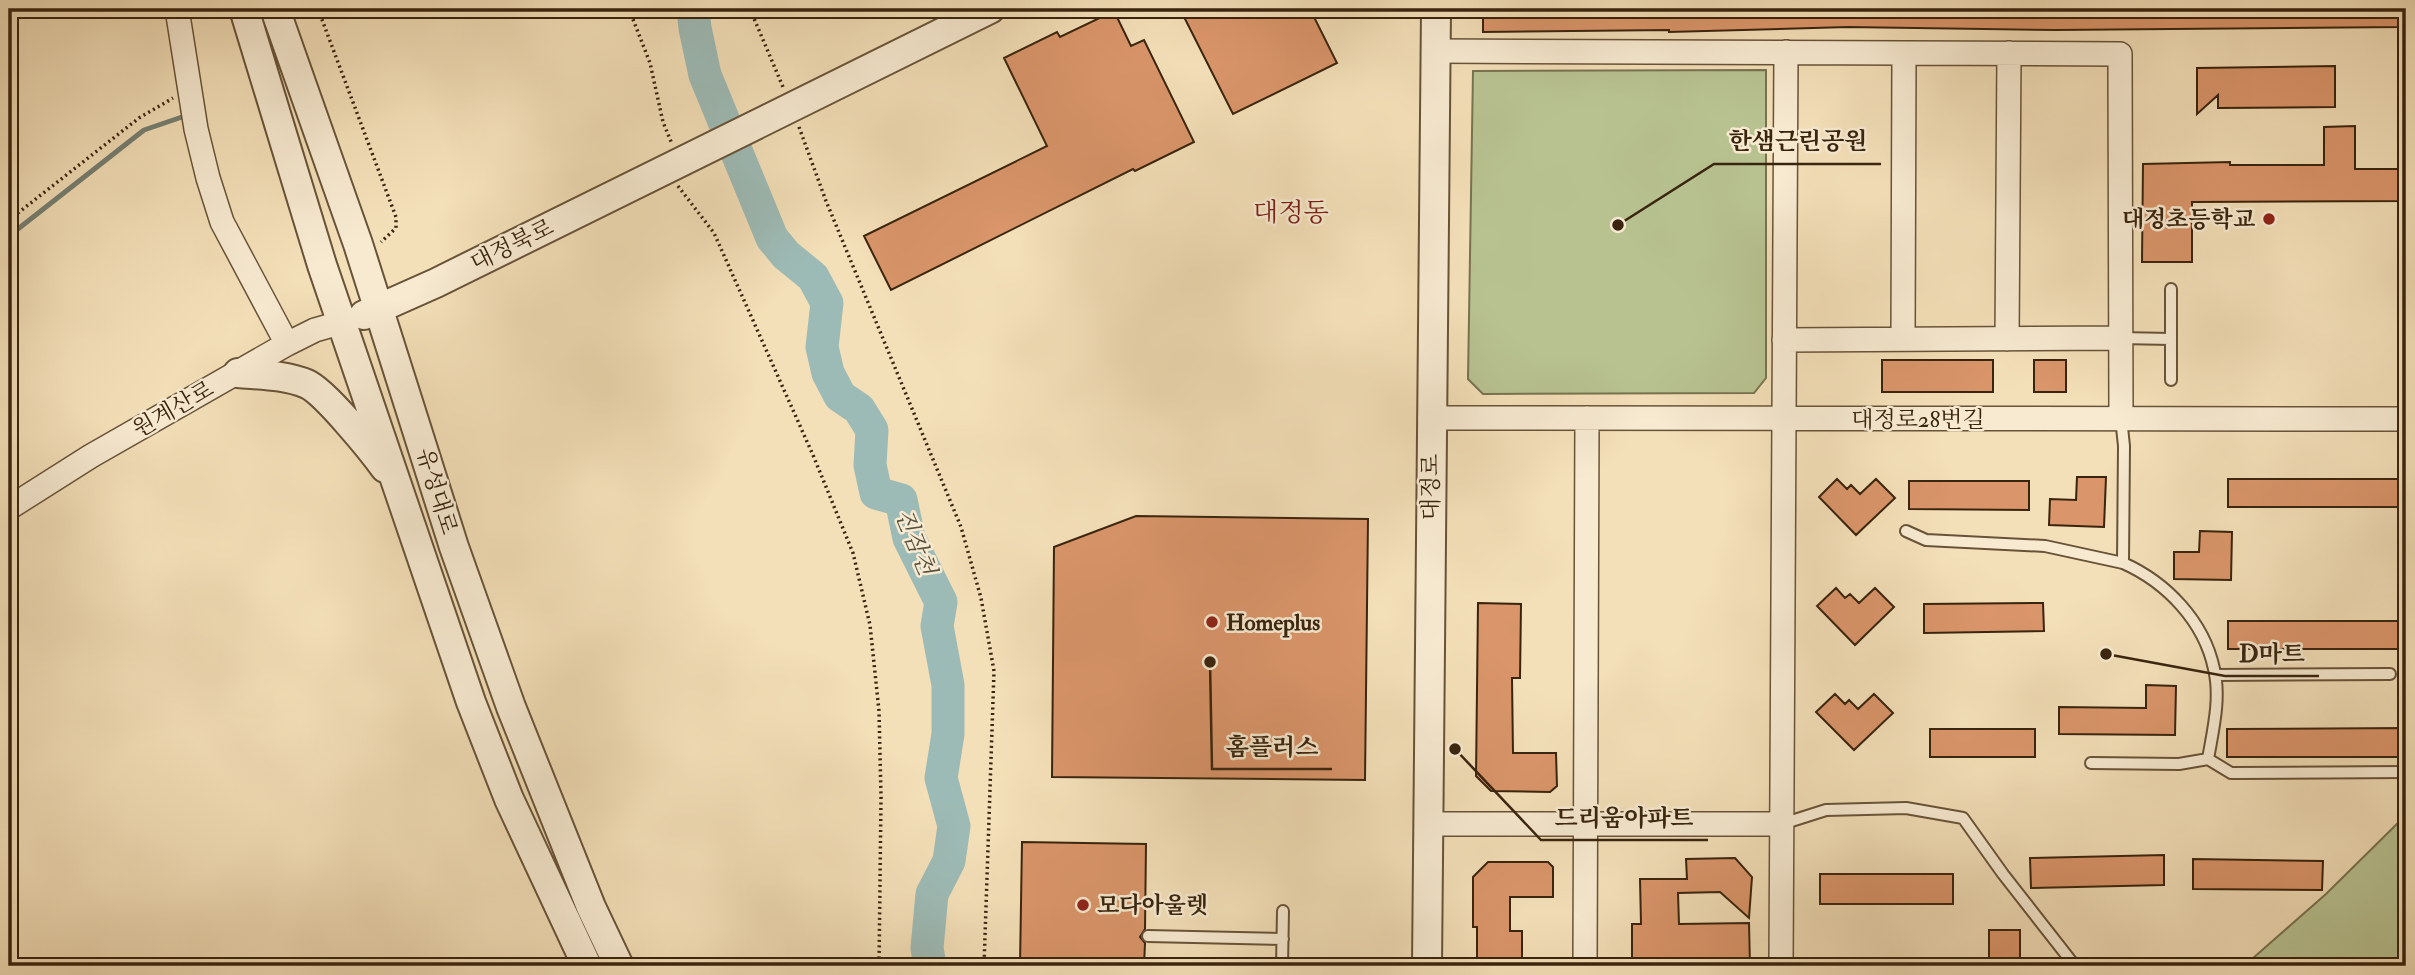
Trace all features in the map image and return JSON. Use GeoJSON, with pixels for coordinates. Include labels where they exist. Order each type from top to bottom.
{"type":"FeatureCollection","features":[{"type":"Feature","properties":{"kind":"street"},"geometry":{"type":"LineString","coordinates":[[177,9],[205,166],[222,222],[287,344]]}},
{"type":"Feature","properties":{"kind":"street","name":"유성대로"},"geometry":{"type":"LineString","coordinates":[[244,9],[322,265],[480,726],[509,799],[587,966]]}},
{"type":"Feature","properties":{"kind":"street","name":"유성대로"},"geometry":{"type":"LineString","coordinates":[[275,9],[380,309],[454,547],[511,707],[591,907],[619,966]]}},
{"type":"Feature","properties":{"kind":"street"},"geometry":{"type":"LineString","coordinates":[[791,106],[990,9]]}},
{"type":"Feature","properties":{"kind":"street","name":"대정로"},"geometry":{"type":"LineString","coordinates":[[1427,966],[1430,418],[1436,9]]}},
{"type":"Feature","properties":{"kind":"street"},"geometry":{"type":"LineString","coordinates":[[1436,51],[2120,54],[2121,418]]}},
{"type":"Feature","properties":{"kind":"street"},"geometry":{"type":"LineString","coordinates":[[1781,966],[1786,52]]}},
{"type":"Feature","properties":{"kind":"street"},"geometry":{"type":"LineString","coordinates":[[1903,339],[1904,53]]}},
{"type":"Feature","properties":{"kind":"street"},"geometry":{"type":"LineString","coordinates":[[2007,339],[2009,54]]}},
{"type":"Feature","properties":{"kind":"street","name":"대정북로"},"geometry":{"type":"LineString","coordinates":[[343,322],[380,309],[791,106]]}},
{"type":"Feature","properties":{"kind":"street","name":"원계산로"},"geometry":{"type":"LineString","coordinates":[[9,508],[90,456],[287,344],[315,330],[343,322]]}},
{"type":"Feature","properties":{"kind":"street"},"geometry":{"type":"LineString","coordinates":[[1784,340],[2120,338]]}},
{"type":"Feature","properties":{"kind":"street"},"geometry":{"type":"LineString","coordinates":[[237,373],[275,376],[311,386],[375,453],[400,489]]}},
{"type":"Feature","properties":{"kind":"street","name":"대정로28번길"},"geometry":{"type":"LineString","coordinates":[[1430,418],[2406,419]]}},
{"type":"Feature","properties":{"kind":"street"},"geometry":{"type":"LineString","coordinates":[[1585,966],[1587,418]]}},
{"type":"Feature","properties":{"kind":"street"},"geometry":{"type":"LineString","coordinates":[[1428,824],[1782,824]]}},
{"type":"Feature","properties":{"kind":"lane"},"geometry":{"type":"LineString","coordinates":[[2171,289],[2171,380]]}},
{"type":"Feature","properties":{"kind":"lane"},"geometry":{"type":"LineString","coordinates":[[2120,338],[2171,339]]}},
{"type":"Feature","properties":{"kind":"lane"},"geometry":{"type":"LineString","coordinates":[[2121,418],[2124,446],[2123,563]]}},
{"type":"Feature","properties":{"kind":"lane"},"geometry":{"type":"LineString","coordinates":[[1906,531],[1926,540],[2045,546],[2123,563],[2143,572],[2158,583],[2192,619],[2206,642],[2215,675],[2216,700],[2208,759]]}},
{"type":"Feature","properties":{"kind":"lane"},"geometry":{"type":"LineString","coordinates":[[2215,675],[2390,674]]}},
{"type":"Feature","properties":{"kind":"lane"},"geometry":{"type":"LineString","coordinates":[[2091,763],[2179,764],[2208,759],[2231,772],[2406,772]]}},
{"type":"Feature","properties":{"kind":"lane"},"geometry":{"type":"LineString","coordinates":[[1782,824],[1826,810],[1906,808],[1963,818],[2075,966]]}},
{"type":"Feature","properties":{"kind":"lane"},"geometry":{"type":"LineString","coordinates":[[1282,966],[1283,911]]}},
{"type":"Feature","properties":{"kind":"lane"},"geometry":{"type":"LineString","coordinates":[[1148,936],[1283,939]]}},
{"type":"Feature","properties":{"kind":"path"},"geometry":{"type":"LineString","coordinates":[[318,9],[396,217],[396,228],[378,244]]}},
{"type":"Feature","properties":{"kind":"path"},"geometry":{"type":"LineString","coordinates":[[629,9],[650,63],[663,122],[679,162]]}},
{"type":"Feature","properties":{"kind":"path"},"geometry":{"type":"LineString","coordinates":[[750,9],[961,527],[981,598],[994,671],[984,966]]}},
{"type":"Feature","properties":{"kind":"path"},"geometry":{"type":"LineString","coordinates":[[9,220],[139,118],[190,87]]}},
{"type":"Feature","properties":{"kind":"path"},"geometry":{"type":"LineString","coordinates":[[684,196],[714,233],[813,455],[853,553],[870,625],[879,711],[879,966]]}},
{"type":"Feature","properties":{"kind":"green space"},"geometry":{"type":"Polygon","coordinates":[[[1766,70],[1766,378],[1754,393],[1483,394],[1468,379],[1473,71],[1766,70]]]}},
{"type":"Feature","properties":{"kind":"green space"},"geometry":{"type":"Polygon","coordinates":[[[2406,815],[2406,966],[2244,966],[2326,894],[2406,815]]]}},
{"type":"Feature","properties":{"kind":"building"},"geometry":{"type":"Polygon","coordinates":[[[1180,9],[1310,9],[1337,63],[1233,114],[1180,9]]]}},
{"type":"Feature","properties":{"kind":"building"},"geometry":{"type":"Polygon","coordinates":[[[1483,9],[2401,9],[2401,27],[2055,30],[1848,27],[1669,32],[1483,32],[1483,9]]]}},
{"type":"Feature","properties":{"kind":"building"},"geometry":{"type":"Polygon","coordinates":[[[1114,11],[1131,46],[1144,40],[1194,142],[1135,171],[1133,169],[891,290],[864,236],[1047,146],[1004,58],[1057,32],[1060,37],[1114,11]]]}},
{"type":"Feature","properties":{"kind":"building"},"geometry":{"type":"Polygon","coordinates":[[[2335,66],[2335,107],[2218,108],[2218,95],[2197,114],[2197,68],[2335,66]]]}},
{"type":"Feature","properties":{"kind":"building"},"geometry":{"type":"Polygon","coordinates":[[[2355,126],[2355,169],[2406,169],[2406,201],[2192,202],[2192,262],[2142,262],[2143,164],[2230,162],[2230,165],[2324,165],[2324,127],[2355,126]]]}},
{"type":"Feature","properties":{"kind":"building"},"geometry":{"type":"Polygon","coordinates":[[[1882,360],[1993,360],[1993,392],[1882,392],[1882,360]]]}},
{"type":"Feature","properties":{"kind":"building"},"geometry":{"type":"Polygon","coordinates":[[[2034,360],[2066,360],[2066,392],[2034,392],[2034,360]]]}},
{"type":"Feature","properties":{"kind":"building"},"geometry":{"type":"Polygon","coordinates":[[[2077,477],[2106,477],[2104,527],[2049,525],[2050,499],[2076,500],[2077,477]]]}},
{"type":"Feature","properties":{"kind":"building"},"geometry":{"type":"Polygon","coordinates":[[[1837,479],[1847,489],[1851,485],[1860,494],[1876,479],[1895,498],[1856,535],[1819,497],[1837,479]]]}},
{"type":"Feature","properties":{"kind":"building"},"geometry":{"type":"Polygon","coordinates":[[[2228,479],[2406,479],[2406,507],[2228,507],[2228,479]]]}},
{"type":"Feature","properties":{"kind":"building"},"geometry":{"type":"Polygon","coordinates":[[[1909,481],[2029,481],[2029,510],[1909,509],[1909,481]]]}},
{"type":"Feature","properties":{"kind":"building"},"geometry":{"type":"Polygon","coordinates":[[[1136,516],[1368,519],[1365,780],[1052,777],[1054,547],[1136,516]]]}},
{"type":"Feature","properties":{"kind":"building"},"geometry":{"type":"Polygon","coordinates":[[[2200,531],[2232,532],[2231,580],[2174,579],[2174,552],[2199,552],[2200,531]]]}},
{"type":"Feature","properties":{"kind":"building"},"geometry":{"type":"Polygon","coordinates":[[[1836,588],[1845,598],[1850,594],[1859,603],[1875,588],[1894,607],[1855,645],[1817,606],[1836,588]]]}},
{"type":"Feature","properties":{"kind":"building"},"geometry":{"type":"Polygon","coordinates":[[[1478,603],[1521,604],[1520,678],[1512,678],[1513,753],[1556,753],[1557,786],[1550,792],[1491,791],[1476,776],[1478,603]]]}},
{"type":"Feature","properties":{"kind":"building"},"geometry":{"type":"Polygon","coordinates":[[[2043,603],[2044,631],[1924,633],[1924,604],[2043,603]]]}},
{"type":"Feature","properties":{"kind":"building"},"geometry":{"type":"Polygon","coordinates":[[[2228,621],[2406,621],[2406,649],[2228,649],[2228,621]]]}},
{"type":"Feature","properties":{"kind":"building"},"geometry":{"type":"Polygon","coordinates":[[[2146,685],[2176,686],[2175,735],[2059,734],[2059,707],[2146,708],[2146,685]]]}},
{"type":"Feature","properties":{"kind":"building"},"geometry":{"type":"Polygon","coordinates":[[[1835,694],[1845,704],[1849,700],[1858,709],[1874,694],[1893,713],[1854,750],[1816,712],[1835,694]]]}},
{"type":"Feature","properties":{"kind":"building"},"geometry":{"type":"Polygon","coordinates":[[[2406,728],[2406,757],[2227,757],[2227,729],[2406,728]]]}},
{"type":"Feature","properties":{"kind":"building"},"geometry":{"type":"Polygon","coordinates":[[[1930,729],[2035,729],[2035,757],[1930,757],[1930,729]]]}},
{"type":"Feature","properties":{"kind":"building","name":"모다아울렛"},"geometry":{"type":"Polygon","coordinates":[[[1022,842],[1146,844],[1145,929],[1140,937],[1145,943],[1144,966],[1020,966],[1022,842]]]}},
{"type":"Feature","properties":{"kind":"building"},"geometry":{"type":"Polygon","coordinates":[[[2164,855],[2164,885],[2031,888],[2030,858],[2164,855]]]}},
{"type":"Feature","properties":{"kind":"building"},"geometry":{"type":"Polygon","coordinates":[[[1735,858],[1752,877],[1749,918],[1720,892],[1678,893],[1679,924],[1749,923],[1750,966],[1632,966],[1632,924],[1641,924],[1640,879],[1687,879],[1686,859],[1735,858]]]}},
{"type":"Feature","properties":{"kind":"building"},"geometry":{"type":"Polygon","coordinates":[[[2193,859],[2323,861],[2322,890],[2193,889],[2193,859]]]}},
{"type":"Feature","properties":{"kind":"building"},"geometry":{"type":"Polygon","coordinates":[[[1488,862],[1548,862],[1553,867],[1553,897],[1510,897],[1510,931],[1522,931],[1522,958],[1517,958],[1517,966],[1481,966],[1481,961],[1477,961],[1477,927],[1473,927],[1473,877],[1488,862]]]}},
{"type":"Feature","properties":{"kind":"building"},"geometry":{"type":"Polygon","coordinates":[[[1820,874],[1953,874],[1953,904],[1820,904],[1820,874]]]}},
{"type":"Feature","properties":{"kind":"building"},"geometry":{"type":"Polygon","coordinates":[[[1989,930],[2020,930],[2020,966],[1989,966],[1989,930]]]}},
{"type":"Feature","properties":{"kind":"waterway","name":"진잠천"},"geometry":{"type":"LineString","coordinates":[[693,9],[705,75],[772,238],[786,255],[813,277],[827,303],[822,347],[828,373],[840,396],[859,409],[872,430],[870,465],[876,493],[901,500],[909,538],[941,602],[937,626],[948,685],[948,734],[941,778],[954,826],[949,861],[932,894],[927,948],[930,966]]}},
{"type":"Feature","properties":{"kind":"waterway"},"geometry":{"type":"LineString","coordinates":[[9,236],[144,130],[182,117]]}},
{"type":"Feature","properties":{"kind":"place","name":"대정초등학교"},"geometry":{"type":"Point","coordinates":[2269,219]}},
{"type":"Feature","properties":{"kind":"place","name":"한샘근린공원"},"geometry":{"type":"Point","coordinates":[1618,225]}},
{"type":"Feature","properties":{"kind":"place","name":"Homeplus"},"geometry":{"type":"Point","coordinates":[1212,622]}},
{"type":"Feature","properties":{"kind":"place","name":"D마트"},"geometry":{"type":"Point","coordinates":[2106,654]}},
{"type":"Feature","properties":{"kind":"place","name":"홈플러스"},"geometry":{"type":"Point","coordinates":[1210,662]}},
{"type":"Feature","properties":{"kind":"place","name":"드리움아파트"},"geometry":{"type":"Point","coordinates":[1455,749]}},
{"type":"Feature","properties":{"kind":"place","name":"모다아울렛"},"geometry":{"type":"Point","coordinates":[1083,905]}},
{"type":"Feature","properties":{"kind":"district","name":"대정동"},"geometry":{"type":"Point","coordinates":[1291,213]}}]}
